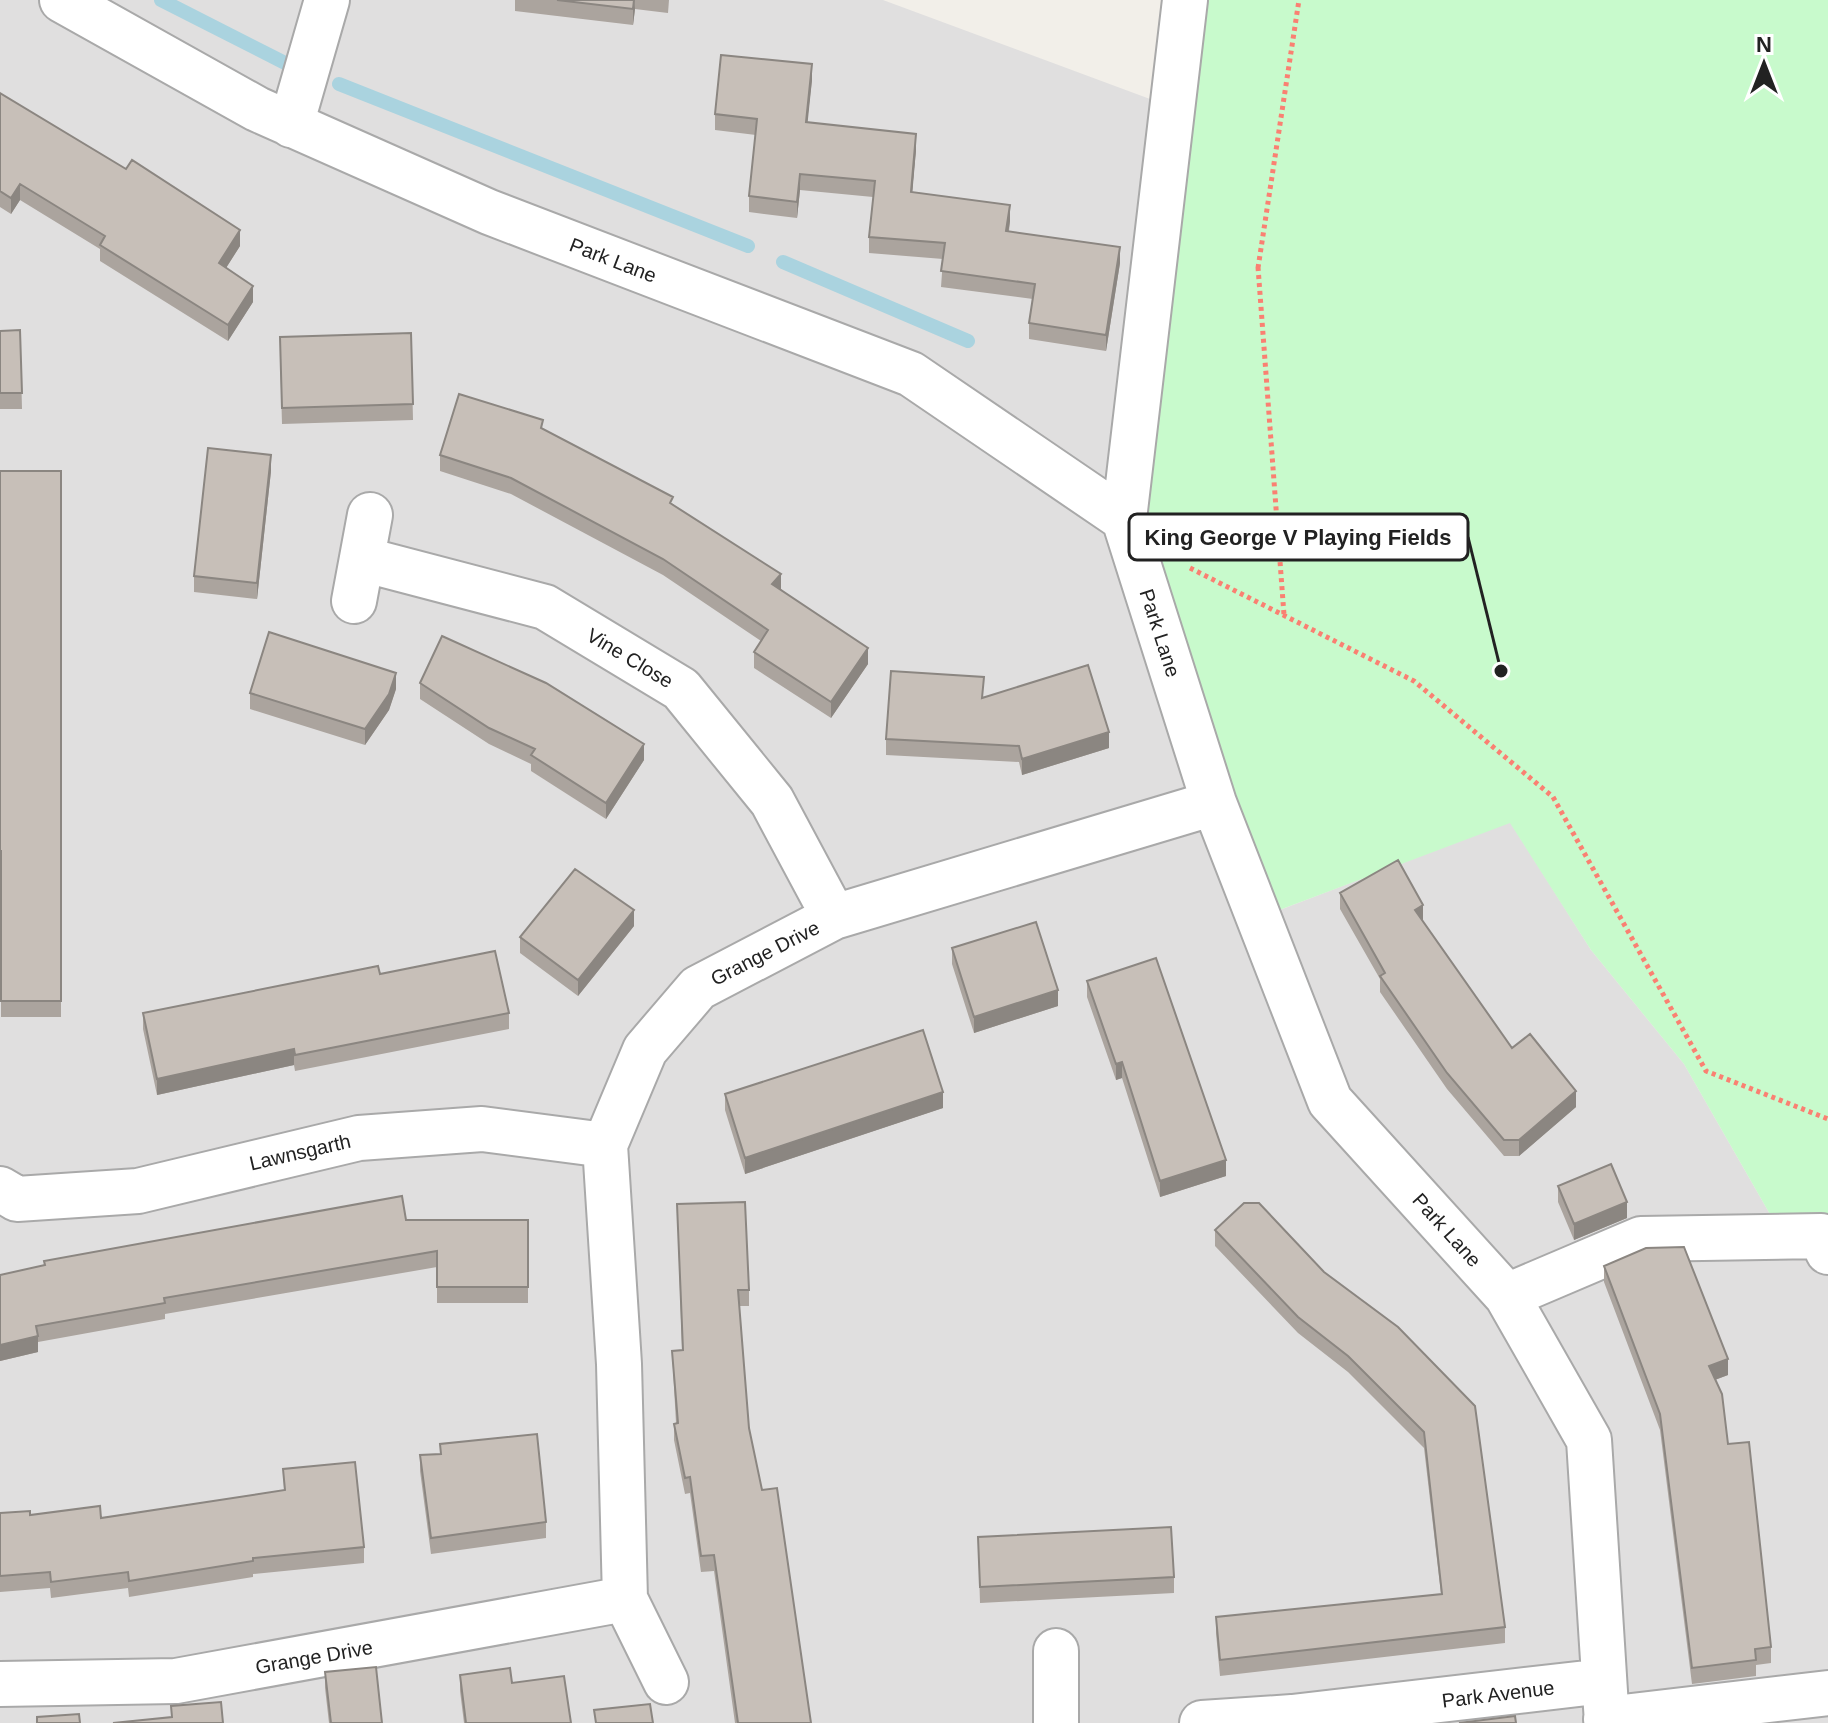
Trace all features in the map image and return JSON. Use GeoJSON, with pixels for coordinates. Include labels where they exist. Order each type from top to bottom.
{"type":"FeatureCollection","features":[{"type":"Feature","properties":{"kind":"street","name":"Park Lane"},"geometry":{"type":"LineString","coordinates":[[62,0],[291,125],[489,212],[911,374],[1126,528],[1214,803],[1330,1101],[1507,1296],[1589,1440],[1606,1708]]}},
{"type":"Feature","properties":{"kind":"street"},"geometry":{"type":"LineString","coordinates":[[291,125],[327,0]]}},
{"type":"Feature","properties":{"kind":"street"},"geometry":{"type":"LineString","coordinates":[[1126,528],[1185,0]]}},
{"type":"Feature","properties":{"kind":"street"},"geometry":{"type":"LineString","coordinates":[[354,601],[370,515]]}},
{"type":"Feature","properties":{"kind":"street","name":"Vine Close"},"geometry":{"type":"LineString","coordinates":[[362,559],[545,607],[681,689],[772,801],[834,917]]}},
{"type":"Feature","properties":{"kind":"street","name":"Grange Drive"},"geometry":{"type":"LineString","coordinates":[[666,1682],[625,1599],[619,1364],[605,1145],[645,1050],[698,988],[834,917],[1214,803]]}},
{"type":"Feature","properties":{"kind":"street","name":"Lawnsgarth"},"geometry":{"type":"LineString","coordinates":[[0,1189],[17,1199],[138,1191],[359,1138],[482,1129],[605,1145]]}},
{"type":"Feature","properties":{"kind":"street"},"geometry":{"type":"LineString","coordinates":[[1507,1296],[1641,1239],[1821,1236],[1828,1252]]}},
{"type":"Feature","properties":{"kind":"street","name":"Grange Drive"},"geometry":{"type":"LineString","coordinates":[[0,1684],[176,1681],[625,1599]]}},
{"type":"Feature","properties":{"kind":"street"},"geometry":{"type":"LineString","coordinates":[[1056,1651],[1056,1723]]}},
{"type":"Feature","properties":{"kind":"street","name":"Park Avenue"},"geometry":{"type":"LineString","coordinates":[[1202,1723],[1307,1716],[1606,1708],[1828,1693]]}},
{"type":"Feature","properties":{"kind":"path"},"geometry":{"type":"LineString","coordinates":[[1255,287],[1299,0]]}},
{"type":"Feature","properties":{"kind":"path"},"geometry":{"type":"LineString","coordinates":[[1258,267],[1284,615]]}},
{"type":"Feature","properties":{"kind":"path"},"geometry":{"type":"LineString","coordinates":[[1126,528],[1284,615],[1414,681],[1553,797],[1706,1071],[1828,1119]]}},
{"type":"Feature","properties":{"kind":"shaded area"},"geometry":{"type":"Polygon","coordinates":[[[0,0],[883,0],[1185,112],[1259,918],[1510,822],[1591,950],[1684,1064],[1775,1223],[1828,1222],[1828,1723],[0,1723],[0,0]]]}},
{"type":"Feature","properties":{"kind":"green space"},"geometry":{"type":"Polygon","coordinates":[[[1187,0],[1828,0],[1828,1222],[1775,1223],[1684,1064],[1591,950],[1510,823],[1258,918],[1124,519],[1187,0]]]}},
{"type":"Feature","properties":{"kind":"building"},"geometry":{"type":"Polygon","coordinates":[[[557,0],[634,0],[633,9],[557,0]]]}},
{"type":"Feature","properties":{"kind":"building"},"geometry":{"type":"Polygon","coordinates":[[[721,55],[812,64],[806,122],[916,134],[911,192],[1010,205],[1006,231],[1120,247],[1106,335],[1029,323],[1035,284],[941,271],[945,243],[869,237],[875,181],[800,174],[797,202],[749,196],[757,119],[715,114],[721,55]]]}},
{"type":"Feature","properties":{"kind":"building"},"geometry":{"type":"Polygon","coordinates":[[[0,93],[126,169],[132,160],[240,230],[219,263],[253,286],[228,325],[100,245],[105,236],[20,184],[11,198],[0,191],[0,93]]]}},
{"type":"Feature","properties":{"kind":"building"},"geometry":{"type":"Polygon","coordinates":[[[20,330],[22,393],[0,393],[0,331],[20,330]]]}},
{"type":"Feature","properties":{"kind":"building"},"geometry":{"type":"Polygon","coordinates":[[[411,333],[413,404],[282,408],[280,337],[411,333]]]}},
{"type":"Feature","properties":{"kind":"building"},"geometry":{"type":"Polygon","coordinates":[[[459,394],[543,420],[541,428],[673,497],[670,503],[781,574],[772,584],[868,648],[831,702],[754,652],[768,630],[663,559],[511,478],[440,455],[459,394]]]}},
{"type":"Feature","properties":{"kind":"building"},"geometry":{"type":"Polygon","coordinates":[[[208,448],[271,455],[257,583],[194,576],[208,448]]]}},
{"type":"Feature","properties":{"kind":"building"},"geometry":{"type":"Polygon","coordinates":[[[0,471],[61,471],[61,1001],[1,1001],[0,471]]]}},
{"type":"Feature","properties":{"kind":"building"},"geometry":{"type":"Polygon","coordinates":[[[269,632],[396,673],[389,694],[365,729],[250,693],[269,632]]]}},
{"type":"Feature","properties":{"kind":"building"},"geometry":{"type":"Polygon","coordinates":[[[442,636],[546,683],[644,744],[606,803],[531,755],[535,749],[489,728],[420,683],[442,636]]]}},
{"type":"Feature","properties":{"kind":"building"},"geometry":{"type":"Polygon","coordinates":[[[1088,665],[1109,732],[1022,759],[1019,746],[886,739],[891,671],[984,677],[982,698],[1088,665]]]}},
{"type":"Feature","properties":{"kind":"building"},"geometry":{"type":"Polygon","coordinates":[[[1398,860],[1423,905],[1415,910],[1512,1048],[1530,1034],[1576,1091],[1519,1140],[1504,1140],[1447,1073],[1380,976],[1385,973],[1340,893],[1398,860]]]}},
{"type":"Feature","properties":{"kind":"building"},"geometry":{"type":"Polygon","coordinates":[[[575,869],[634,910],[578,980],[520,937],[575,869]]]}},
{"type":"Feature","properties":{"kind":"building"},"geometry":{"type":"Polygon","coordinates":[[[1036,922],[1058,990],[974,1017],[952,948],[1036,922]]]}},
{"type":"Feature","properties":{"kind":"building"},"geometry":{"type":"Polygon","coordinates":[[[495,951],[509,1013],[295,1055],[294,1049],[157,1079],[143,1013],[378,966],[380,974],[495,951]]]}},
{"type":"Feature","properties":{"kind":"building"},"geometry":{"type":"Polygon","coordinates":[[[1156,958],[1226,1160],[1160,1181],[1122,1062],[1116,1064],[1087,981],[1156,958]]]}},
{"type":"Feature","properties":{"kind":"building"},"geometry":{"type":"Polygon","coordinates":[[[923,1030],[943,1092],[745,1158],[725,1094],[923,1030]]]}},
{"type":"Feature","properties":{"kind":"building"},"geometry":{"type":"Polygon","coordinates":[[[1611,1164],[1627,1202],[1574,1224],[1558,1186],[1611,1164]]]}},
{"type":"Feature","properties":{"kind":"building"},"geometry":{"type":"Polygon","coordinates":[[[402,1196],[406,1220],[528,1220],[528,1287],[437,1287],[437,1251],[164,1298],[165,1303],[36,1326],[38,1336],[0,1345],[0,1275],[45,1265],[44,1261],[402,1196]]]}},
{"type":"Feature","properties":{"kind":"building"},"geometry":{"type":"Polygon","coordinates":[[[745,1202],[749,1290],[738,1290],[749,1428],[762,1490],[777,1488],[811,1723],[738,1723],[714,1555],[701,1556],[690,1477],[685,1478],[674,1424],[678,1423],[672,1351],[683,1350],[677,1204],[745,1202]]]}},
{"type":"Feature","properties":{"kind":"building"},"geometry":{"type":"Polygon","coordinates":[[[1244,1203],[1259,1203],[1324,1272],[1398,1327],[1475,1406],[1505,1627],[1220,1660],[1216,1617],[1442,1594],[1424,1432],[1348,1356],[1298,1317],[1215,1230],[1244,1203]]]}},
{"type":"Feature","properties":{"kind":"building"},"geometry":{"type":"Polygon","coordinates":[[[1684,1247],[1728,1359],[1709,1366],[1722,1394],[1728,1444],[1749,1442],[1771,1647],[1755,1649],[1756,1660],[1692,1668],[1660,1414],[1604,1266],[1646,1248],[1684,1247]]]}},
{"type":"Feature","properties":{"kind":"building"},"geometry":{"type":"Polygon","coordinates":[[[537,1434],[546,1522],[431,1538],[420,1455],[441,1454],[440,1444],[537,1434]]]}},
{"type":"Feature","properties":{"kind":"building"},"geometry":{"type":"Polygon","coordinates":[[[355,1462],[364,1547],[253,1558],[253,1561],[129,1581],[128,1572],[51,1582],[50,1572],[0,1576],[0,1513],[30,1511],[30,1515],[100,1506],[101,1518],[285,1490],[283,1469],[355,1462]]]}},
{"type":"Feature","properties":{"kind":"building"},"geometry":{"type":"Polygon","coordinates":[[[1171,1527],[1174,1577],[980,1587],[978,1537],[1171,1527]]]}},
{"type":"Feature","properties":{"kind":"building"},"geometry":{"type":"Polygon","coordinates":[[[376,1667],[382,1723],[331,1723],[325,1672],[376,1667]]]}},
{"type":"Feature","properties":{"kind":"building"},"geometry":{"type":"Polygon","coordinates":[[[510,1668],[512,1683],[564,1676],[571,1723],[466,1723],[460,1675],[510,1668]]]}},
{"type":"Feature","properties":{"kind":"building"},"geometry":{"type":"Polygon","coordinates":[[[221,1702],[223,1723],[113,1723],[172,1717],[171,1706],[221,1702]]]}},
{"type":"Feature","properties":{"kind":"building"},"geometry":{"type":"Polygon","coordinates":[[[650,1704],[653,1723],[596,1723],[594,1710],[650,1704]]]}},
{"type":"Feature","properties":{"kind":"building"},"geometry":{"type":"Polygon","coordinates":[[[79,1714],[80,1723],[37,1723],[37,1717],[79,1714]]]}},
{"type":"Feature","properties":{"kind":"building"},"geometry":{"type":"Polygon","coordinates":[[[1515,1716],[1516,1723],[1459,1723],[1515,1716]]]}},
{"type":"Feature","properties":{"kind":"waterway"},"geometry":{"type":"LineString","coordinates":[[161,0],[287,64]]}},
{"type":"Feature","properties":{"kind":"waterway"},"geometry":{"type":"LineString","coordinates":[[339,84],[748,246]]}},
{"type":"Feature","properties":{"kind":"waterway"},"geometry":{"type":"LineString","coordinates":[[783,262],[968,341]]}},
{"type":"Feature","properties":{"kind":"place","name":"King George V Playing Fields"},"geometry":{"type":"Point","coordinates":[1501,671]}}]}
